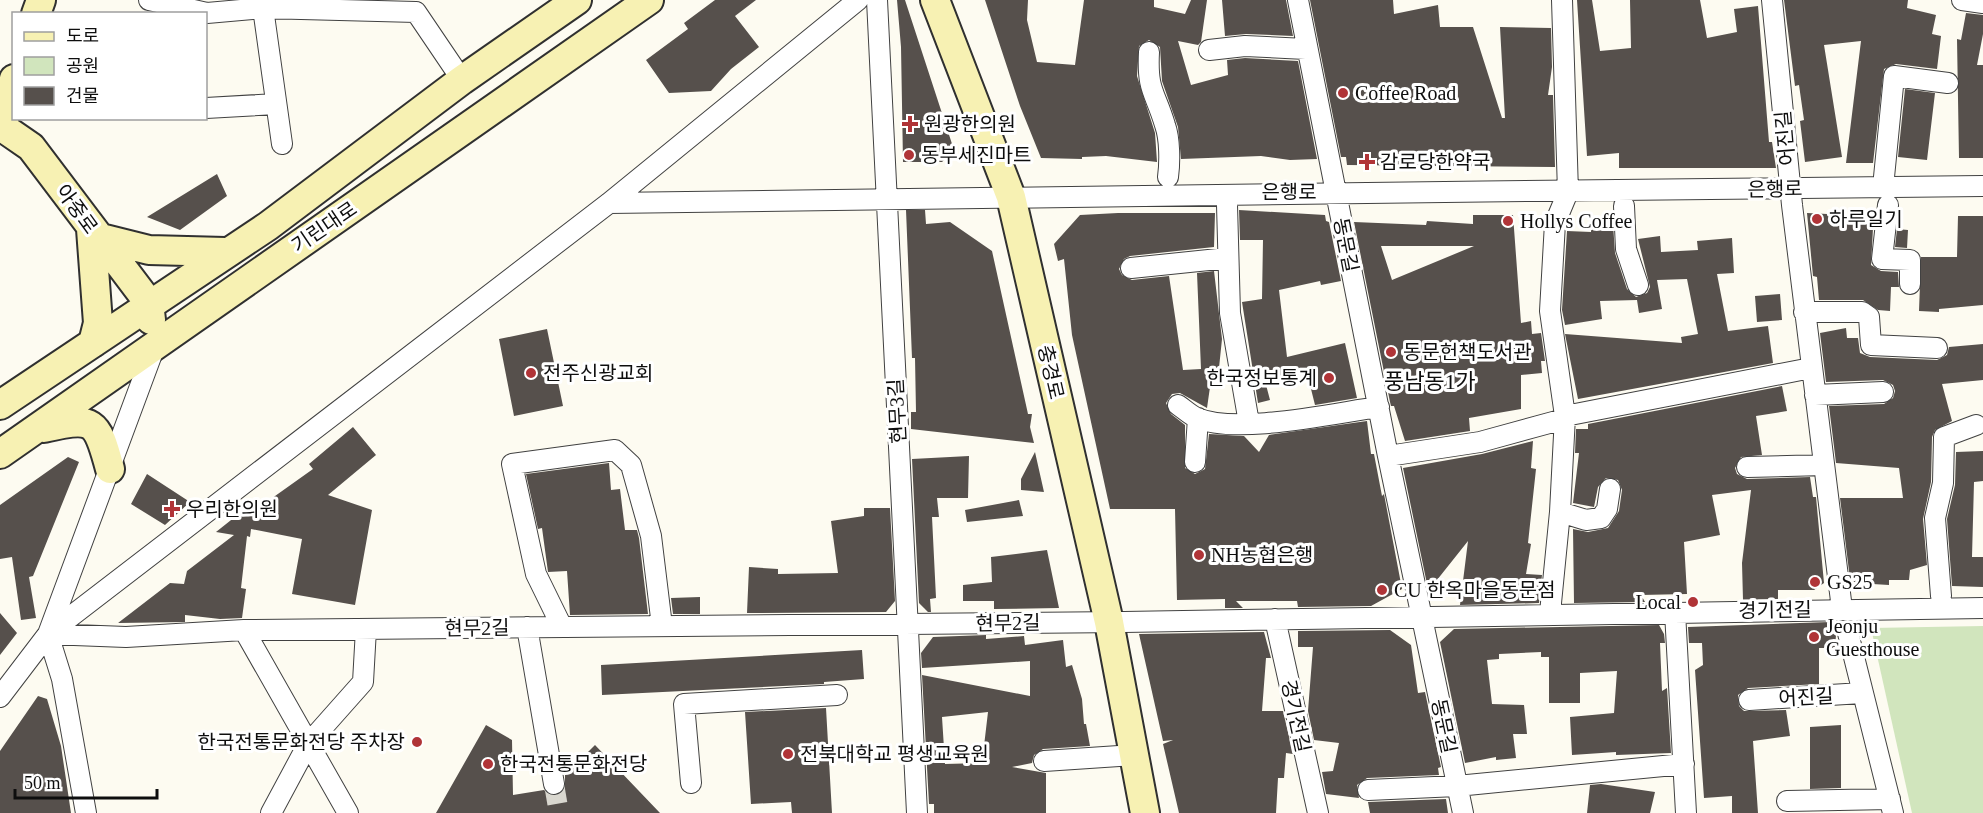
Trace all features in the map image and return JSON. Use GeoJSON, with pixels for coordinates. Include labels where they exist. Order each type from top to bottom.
{"type":"FeatureCollection","features":[{"type":"Feature","properties":{"kind":"street"},"geometry":{"type":"LineString","coordinates":[[149,0],[203,12]]}},
{"type":"Feature","properties":{"kind":"street","name":"기린대로"},"geometry":{"type":"LineString","coordinates":[[0,405],[225,252],[268,226],[462,80],[577,0]]}},
{"type":"Feature","properties":{"kind":"street","name":"기린대로"},"geometry":{"type":"LineString","coordinates":[[0,454],[649,0]]}},
{"type":"Feature","properties":{"kind":"street"},"geometry":{"type":"LineString","coordinates":[[0,697],[48,634],[609,203],[858,0]]}},
{"type":"Feature","properties":{"kind":"street","name":"현무3길"},"geometry":{"type":"LineString","coordinates":[[876,0],[888,198],[907,624]]}},
{"type":"Feature","properties":{"kind":"street","name":"충경로"},"geometry":{"type":"LineString","coordinates":[[935,0],[1011,197],[1108,622],[1145,813]]}},
{"type":"Feature","properties":{"kind":"street","name":"동문길"},"geometry":{"type":"LineString","coordinates":[[1298,0],[1388,456],[1463,813]]}},
{"type":"Feature","properties":{"kind":"street"},"geometry":{"type":"LineString","coordinates":[[1550,613],[1560,512],[1564,417],[1550,311],[1555,223],[1568,192],[1562,0]]}},
{"type":"Feature","properties":{"kind":"street","name":"어진길"},"geometry":{"type":"LineString","coordinates":[[1772,0],[1804,312],[1842,609],[1892,806],[1787,801]]}},
{"type":"Feature","properties":{"kind":"street"},"geometry":{"type":"LineString","coordinates":[[1962,0],[1983,3]]}},
{"type":"Feature","properties":{"kind":"street"},"geometry":{"type":"LineString","coordinates":[[207,13],[263,8],[361,5],[416,12],[462,80]]}},
{"type":"Feature","properties":{"kind":"street"},"geometry":{"type":"LineString","coordinates":[[263,8],[282,144]]}},
{"type":"Feature","properties":{"kind":"street"},"geometry":{"type":"LineString","coordinates":[[1209,50],[1245,46],[1306,49]]}},
{"type":"Feature","properties":{"kind":"street"},"geometry":{"type":"LineString","coordinates":[[1149,52],[1148,78],[1151,93],[1166,127],[1168,177]]}},
{"type":"Feature","properties":{"kind":"street"},"geometry":{"type":"LineString","coordinates":[[1884,177],[1894,76],[1948,84]]}},
{"type":"Feature","properties":{"kind":"street","name":"아중로"},"geometry":{"type":"LineString","coordinates":[[12,87],[1,128],[31,147],[149,303]]}},
{"type":"Feature","properties":{"kind":"street"},"geometry":{"type":"LineString","coordinates":[[207,108],[276,104]]}},
{"type":"Feature","properties":{"kind":"street","name":"은행로"},"geometry":{"type":"LineString","coordinates":[[1011,197],[1983,186]]}},
{"type":"Feature","properties":{"kind":"street"},"geometry":{"type":"LineString","coordinates":[[609,203],[1011,197]]}},
{"type":"Feature","properties":{"kind":"street"},"geometry":{"type":"LineString","coordinates":[[1227,205],[1230,314],[1249,423]]}},
{"type":"Feature","properties":{"kind":"street"},"geometry":{"type":"LineString","coordinates":[[1888,205],[1882,259],[1910,260],[1910,284]]}},
{"type":"Feature","properties":{"kind":"street"},"geometry":{"type":"LineString","coordinates":[[1624,206],[1626,249],[1638,285]]}},
{"type":"Feature","properties":{"kind":"street"},"geometry":{"type":"LineString","coordinates":[[93,343],[98,322],[94,233],[149,250],[225,252]]}},
{"type":"Feature","properties":{"kind":"street"},"geometry":{"type":"LineString","coordinates":[[1131,268],[1228,258]]}},
{"type":"Feature","properties":{"kind":"street"},"geometry":{"type":"LineString","coordinates":[[86,813],[62,680],[48,634],[155,346],[149,303]]}},
{"type":"Feature","properties":{"kind":"street"},"geometry":{"type":"LineString","coordinates":[[1804,312],[1862,312],[1869,317],[1871,345],[1937,348]]}},
{"type":"Feature","properties":{"kind":"street"},"geometry":{"type":"LineString","coordinates":[[1388,456],[1480,442],[1564,417],[1811,368]]}},
{"type":"Feature","properties":{"kind":"street"},"geometry":{"type":"LineString","coordinates":[[1815,395],[1883,392]]}},
{"type":"Feature","properties":{"kind":"street"},"geometry":{"type":"LineString","coordinates":[[1178,405],[1198,418],[1233,424],[1379,407]]}},
{"type":"Feature","properties":{"kind":"street"},"geometry":{"type":"LineString","coordinates":[[1195,462],[1198,418]]}},
{"type":"Feature","properties":{"kind":"street"},"geometry":{"type":"LineString","coordinates":[[34,431],[66,422],[82,421],[101,436],[110,469]]}},
{"type":"Feature","properties":{"kind":"street"},"geometry":{"type":"LineString","coordinates":[[1941,596],[1935,518],[1943,483],[1944,437],[1976,425]]}},
{"type":"Feature","properties":{"kind":"street"},"geometry":{"type":"LineString","coordinates":[[562,627],[536,574],[512,464],[615,450],[631,465],[651,536],[662,626]]}},
{"type":"Feature","properties":{"kind":"street"},"geometry":{"type":"LineString","coordinates":[[1747,467],[1824,465]]}},
{"type":"Feature","properties":{"kind":"street"},"geometry":{"type":"LineString","coordinates":[[1560,512],[1586,519],[1601,518],[1607,509],[1610,489]]}},
{"type":"Feature","properties":{"kind":"street","name":"경기전길"},"geometry":{"type":"LineString","coordinates":[[1108,622],[1550,613],[1983,608]]}},
{"type":"Feature","properties":{"kind":"street"},"geometry":{"type":"LineString","coordinates":[[1675,612],[1686,813]]}},
{"type":"Feature","properties":{"kind":"street","name":"경기전길"},"geometry":{"type":"LineString","coordinates":[[1275,619],[1318,813]]}},
{"type":"Feature","properties":{"kind":"street","name":"현무2길"},"geometry":{"type":"LineString","coordinates":[[48,634],[126,637],[244,630],[1108,622]]}},
{"type":"Feature","properties":{"kind":"street"},"geometry":{"type":"LineString","coordinates":[[907,624],[917,813]]}},
{"type":"Feature","properties":{"kind":"street"},"geometry":{"type":"LineString","coordinates":[[527,627],[554,784]]}},
{"type":"Feature","properties":{"kind":"street"},"geometry":{"type":"LineString","coordinates":[[271,813],[308,744],[363,682],[366,629]]}},
{"type":"Feature","properties":{"kind":"street"},"geometry":{"type":"LineString","coordinates":[[244,630],[348,813]]}},
{"type":"Feature","properties":{"kind":"street","name":"어진길"},"geometry":{"type":"LineString","coordinates":[[1749,700],[1862,693]]}},
{"type":"Feature","properties":{"kind":"street"},"geometry":{"type":"LineString","coordinates":[[691,783],[684,704],[837,695]]}},
{"type":"Feature","properties":{"kind":"street"},"geometry":{"type":"LineString","coordinates":[[1044,761],[1134,755]]}},
{"type":"Feature","properties":{"kind":"street"},"geometry":{"type":"LineString","coordinates":[[1368,790],[1457,786],[1684,764]]}},
{"type":"Feature","properties":{"kind":"green space"},"geometry":{"type":"Polygon","coordinates":[[[1983,626],[1983,813],[1912,813],[1871,628],[1983,626]]]}},
{"type":"Feature","properties":{"kind":"building"},"geometry":{"type":"Polygon","coordinates":[[[715,0],[756,0],[735,16],[759,47],[731,69],[711,91],[669,93],[646,60],[688,29],[684,23],[715,0]]]}},
{"type":"Feature","properties":{"kind":"building"},"geometry":{"type":"Polygon","coordinates":[[[897,0],[905,0],[954,150],[942,162],[903,162],[901,47],[897,0]]]}},
{"type":"Feature","properties":{"kind":"building"},"geometry":{"type":"Polygon","coordinates":[[[985,0],[1028,0],[1027,20],[1037,62],[1075,65],[1084,0],[1154,0],[1154,7],[1185,14],[1191,0],[1207,0],[1201,42],[1198,45],[1178,41],[1191,85],[1228,75],[1227,60],[1245,58],[1298,61],[1317,159],[1290,160],[1261,156],[1181,159],[1178,127],[1162,81],[1160,47],[1149,40],[1139,46],[1137,76],[1155,133],[1157,162],[1106,156],[1082,157],[1082,159],[1041,158],[1020,106],[985,0]]]}},
{"type":"Feature","properties":{"kind":"building"},"geometry":{"type":"Polygon","coordinates":[[[1222,0],[1286,0],[1293,36],[1246,34],[1225,36],[1222,0]]]}},
{"type":"Feature","properties":{"kind":"building"},"geometry":{"type":"Polygon","coordinates":[[[1310,0],[1393,0],[1394,14],[1438,5],[1440,27],[1473,27],[1502,118],[1505,118],[1500,27],[1551,28],[1552,67],[1548,95],[1553,95],[1555,167],[1347,165],[1346,157],[1341,157],[1310,0]]]}},
{"type":"Feature","properties":{"kind":"building"},"geometry":{"type":"Polygon","coordinates":[[[1577,0],[1592,0],[1600,51],[1631,48],[1630,0],[1700,0],[1707,38],[1737,32],[1734,9],[1758,6],[1769,142],[1772,142],[1776,168],[1619,168],[1619,153],[1587,156],[1577,0]]]}},
{"type":"Feature","properties":{"kind":"building"},"geometry":{"type":"Polygon","coordinates":[[[1784,0],[1908,0],[1907,8],[1936,15],[1932,34],[1941,36],[1937,69],[1896,64],[1884,69],[1873,163],[1846,163],[1861,41],[1824,45],[1842,157],[1805,162],[1800,121],[1804,120],[1799,85],[1795,86],[1784,0]]]}},
{"type":"Feature","properties":{"kind":"building"},"geometry":{"type":"Polygon","coordinates":[[[1966,13],[1983,15],[1983,34],[1977,65],[1983,65],[1983,158],[1959,158],[1957,39],[1961,40],[1966,13]]]}},
{"type":"Feature","properties":{"kind":"building"},"geometry":{"type":"Polygon","coordinates":[[[1905,89],[1935,93],[1927,160],[1898,157],[1905,89]]]}},
{"type":"Feature","properties":{"kind":"building"},"geometry":{"type":"Polygon","coordinates":[[[217,174],[227,196],[180,230],[147,217],[217,174]]]}},
{"type":"Feature","properties":{"kind":"building"},"geometry":{"type":"Polygon","coordinates":[[[906,210],[925,210],[926,224],[950,222],[992,251],[1028,414],[1032,414],[1030,427],[1034,443],[911,429],[911,412],[916,412],[915,358],[912,358],[906,210]]]}},
{"type":"Feature","properties":{"kind":"building"},"geometry":{"type":"Polygon","coordinates":[[[1239,210],[1325,215],[1326,221],[1329,222],[1341,281],[1321,285],[1320,281],[1279,290],[1287,357],[1345,343],[1357,398],[1315,405],[1307,373],[1265,381],[1270,400],[1258,403],[1242,302],[1262,299],[1263,240],[1240,240],[1239,210]]]}},
{"type":"Feature","properties":{"kind":"building"},"geometry":{"type":"Polygon","coordinates":[[[1215,213],[1214,247],[1130,256],[1124,259],[1119,269],[1122,275],[1132,280],[1169,276],[1183,370],[1201,369],[1197,273],[1214,271],[1222,339],[1217,387],[1210,387],[1207,408],[1180,393],[1172,394],[1166,403],[1171,414],[1185,425],[1185,468],[1195,474],[1205,469],[1209,434],[1244,436],[1259,452],[1269,435],[1367,421],[1371,454],[1374,454],[1382,496],[1384,494],[1402,589],[1371,606],[1298,607],[1297,601],[1236,601],[1243,608],[1225,608],[1225,599],[1177,600],[1175,509],[1110,509],[1072,335],[1064,259],[1058,261],[1054,244],[1080,215],[1215,213]]]}},
{"type":"Feature","properties":{"kind":"building"},"geometry":{"type":"Polygon","coordinates":[[[1807,213],[1868,216],[1868,228],[1873,228],[1871,265],[1881,271],[1898,272],[1899,287],[1891,287],[1890,311],[1878,310],[1863,300],[1819,300],[1817,277],[1813,276],[1807,213]]]}},
{"type":"Feature","properties":{"kind":"building"},"geometry":{"type":"Polygon","coordinates":[[[1473,215],[1513,215],[1521,323],[1531,321],[1532,334],[1541,333],[1545,361],[1541,361],[1542,373],[1521,375],[1521,409],[1469,418],[1470,431],[1405,441],[1394,406],[1391,406],[1390,402],[1354,222],[1426,225],[1427,221],[1473,224],[1473,215]],[[1381,246],[1392,280],[1474,246],[1381,246]]]}},
{"type":"Feature","properties":{"kind":"building"},"geometry":{"type":"Polygon","coordinates":[[[1958,216],[1983,216],[1983,305],[1939,309],[1939,312],[1919,311],[1921,257],[1957,257],[1958,216]]]}},
{"type":"Feature","properties":{"kind":"building"},"geometry":{"type":"Polygon","coordinates":[[[1591,223],[1613,224],[1615,253],[1627,289],[1636,297],[1647,293],[1650,287],[1638,239],[1660,236],[1661,252],[1698,250],[1697,241],[1732,238],[1734,273],[1717,274],[1728,331],[1768,326],[1773,363],[1578,399],[1565,334],[1682,343],[1681,337],[1698,334],[1687,279],[1657,280],[1662,309],[1639,313],[1637,300],[1600,301],[1602,319],[1565,325],[1562,310],[1567,231],[1591,232],[1591,223]]]}},
{"type":"Feature","properties":{"kind":"building"},"geometry":{"type":"Polygon","coordinates":[[[1897,229],[1908,230],[1907,248],[1895,247],[1897,229]]]}},
{"type":"Feature","properties":{"kind":"building"},"geometry":{"type":"Polygon","coordinates":[[[1780,294],[1782,320],[1757,322],[1755,296],[1780,294]]]}},
{"type":"Feature","properties":{"kind":"building"},"geometry":{"type":"Polygon","coordinates":[[[1846,328],[1847,338],[1858,338],[1860,353],[1870,357],[1937,360],[1947,355],[1949,347],[1983,344],[1983,380],[1942,384],[1952,421],[1935,430],[1932,437],[1931,482],[1923,519],[1927,565],[1910,570],[1909,580],[1889,580],[1889,585],[1856,583],[1850,579],[1840,498],[1903,498],[1899,468],[1836,463],[1829,406],[1884,404],[1893,398],[1895,391],[1893,385],[1883,380],[1826,382],[1820,333],[1846,328]]]}},
{"type":"Feature","properties":{"kind":"building","name":"전주신광교회"},"geometry":{"type":"Polygon","coordinates":[[[547,329],[563,406],[514,416],[499,339],[547,329]]]}},
{"type":"Feature","properties":{"kind":"building"},"geometry":{"type":"Polygon","coordinates":[[[1782,386],[1787,411],[1756,416],[1762,455],[1741,457],[1735,468],[1737,474],[1747,479],[1810,477],[1813,497],[1816,497],[1824,583],[1814,590],[1778,590],[1778,599],[1743,600],[1742,563],[1751,490],[1712,495],[1720,535],[1684,542],[1687,594],[1641,595],[1645,602],[1574,603],[1573,529],[1588,532],[1608,528],[1619,511],[1622,490],[1618,480],[1606,478],[1598,487],[1594,507],[1573,503],[1579,453],[1575,453],[1576,429],[1588,429],[1588,424],[1782,386]]]}},
{"type":"Feature","properties":{"kind":"building"},"geometry":{"type":"Polygon","coordinates":[[[353,427],[376,455],[328,495],[372,510],[355,605],[292,594],[302,539],[251,529],[250,537],[247,536],[241,588],[246,589],[242,618],[220,619],[185,615],[185,622],[118,623],[170,583],[184,584],[187,571],[234,535],[216,532],[255,501],[254,511],[313,469],[309,464],[353,427]]]}},
{"type":"Feature","properties":{"kind":"building"},"geometry":{"type":"Polygon","coordinates":[[[1533,441],[1531,468],[1536,469],[1528,543],[1531,544],[1526,574],[1542,575],[1539,603],[1460,605],[1468,541],[1433,585],[1427,584],[1403,468],[1482,454],[1533,441]]]}},
{"type":"Feature","properties":{"kind":"building"},"geometry":{"type":"Polygon","coordinates":[[[1983,451],[1983,481],[1974,482],[1972,557],[1983,557],[1983,587],[1952,586],[1947,519],[1955,485],[1956,452],[1983,451]]]}},
{"type":"Feature","properties":{"kind":"building"},"geometry":{"type":"Polygon","coordinates":[[[1035,452],[1044,492],[1021,490],[1021,479],[1035,452]]]}},
{"type":"Feature","properties":{"kind":"building"},"geometry":{"type":"Polygon","coordinates":[[[969,456],[968,498],[937,498],[939,517],[932,517],[936,598],[930,599],[931,612],[928,612],[919,603],[912,459],[969,456]]]}},
{"type":"Feature","properties":{"kind":"building"},"geometry":{"type":"Polygon","coordinates":[[[68,457],[79,462],[33,576],[29,577],[36,618],[21,620],[12,557],[0,559],[0,505],[68,457]]]}},
{"type":"Feature","properties":{"kind":"building"},"geometry":{"type":"Polygon","coordinates":[[[609,463],[611,490],[620,489],[625,530],[637,530],[648,614],[570,615],[567,571],[548,572],[542,528],[538,529],[526,474],[609,463]]]}},
{"type":"Feature","properties":{"kind":"building"},"geometry":{"type":"Polygon","coordinates":[[[147,474],[190,502],[165,525],[131,504],[147,474]]]}},
{"type":"Feature","properties":{"kind":"building"},"geometry":{"type":"Polygon","coordinates":[[[1019,500],[1023,516],[967,522],[965,510],[1019,500]]]}},
{"type":"Feature","properties":{"kind":"building"},"geometry":{"type":"Polygon","coordinates":[[[864,508],[890,508],[895,601],[886,612],[747,613],[749,567],[778,569],[778,574],[838,573],[831,521],[864,516],[864,508]]]}},
{"type":"Feature","properties":{"kind":"building"},"geometry":{"type":"Polygon","coordinates":[[[1047,550],[1059,608],[994,609],[994,601],[963,601],[963,585],[992,582],[991,557],[1047,550]]]}},
{"type":"Feature","properties":{"kind":"building"},"geometry":{"type":"Polygon","coordinates":[[[700,597],[700,614],[673,614],[671,598],[700,597]]]}},
{"type":"Feature","properties":{"kind":"building"},"geometry":{"type":"Polygon","coordinates":[[[0,613],[17,633],[0,655],[0,613]]]}},
{"type":"Feature","properties":{"kind":"building"},"geometry":{"type":"Polygon","coordinates":[[[1830,622],[1834,625],[1836,635],[1835,648],[1819,648],[1819,684],[1748,688],[1738,695],[1739,706],[1744,711],[1786,710],[1790,736],[1753,741],[1758,813],[1732,813],[1732,796],[1704,798],[1695,670],[1703,665],[1702,643],[1689,643],[1688,627],[1830,622]]]}},
{"type":"Feature","properties":{"kind":"building"},"geometry":{"type":"Polygon","coordinates":[[[1659,625],[1664,634],[1665,643],[1660,643],[1662,691],[1667,688],[1671,753],[1616,755],[1616,752],[1572,755],[1570,717],[1614,713],[1617,671],[1580,673],[1580,703],[1549,703],[1549,657],[1541,657],[1541,652],[1499,654],[1499,659],[1487,660],[1492,704],[1524,705],[1527,734],[1513,734],[1516,758],[1496,760],[1496,757],[1465,763],[1440,642],[1454,629],[1659,625]]]}},
{"type":"Feature","properties":{"kind":"building"},"geometry":{"type":"Polygon","coordinates":[[[1390,630],[1411,645],[1418,693],[1425,692],[1441,767],[1438,768],[1439,775],[1367,778],[1357,785],[1359,798],[1326,794],[1322,772],[1333,771],[1339,743],[1314,740],[1308,711],[1313,647],[1298,647],[1298,631],[1390,630]]]}},
{"type":"Feature","properties":{"kind":"building"},"geometry":{"type":"Polygon","coordinates":[[[1264,632],[1271,658],[1266,658],[1262,711],[1283,711],[1293,754],[1286,753],[1284,778],[1278,778],[1276,813],[1179,813],[1163,744],[1173,740],[1163,741],[1139,634],[1264,632]]]}},
{"type":"Feature","properties":{"kind":"building"},"geometry":{"type":"Polygon","coordinates":[[[986,635],[986,639],[1024,636],[1025,645],[1063,640],[1066,667],[1072,665],[1082,699],[1084,724],[1086,724],[1090,746],[1043,749],[1034,755],[1032,763],[1012,767],[1046,773],[1046,813],[934,813],[934,804],[929,804],[922,675],[1030,696],[1030,661],[922,668],[921,653],[933,637],[986,635]],[[988,712],[942,717],[945,764],[982,763],[988,712]]]}},
{"type":"Feature","properties":{"kind":"building"},"geometry":{"type":"Polygon","coordinates":[[[862,650],[864,679],[824,682],[824,684],[602,695],[601,665],[862,650]]]}},
{"type":"Feature","properties":{"kind":"building"},"geometry":{"type":"Polygon","coordinates":[[[38,696],[47,699],[61,746],[71,813],[0,813],[0,751],[38,696]]]}},
{"type":"Feature","properties":{"kind":"building","name":"전북대학교 평생교육원"},"geometry":{"type":"Polygon","coordinates":[[[826,708],[832,813],[792,813],[791,802],[751,804],[745,712],[826,708]]]}},
{"type":"Feature","properties":{"kind":"building","name":"한국전통문화전당"},"geometry":{"type":"Polygon","coordinates":[[[486,725],[512,740],[513,795],[544,790],[550,795],[561,794],[565,788],[565,775],[595,745],[660,813],[436,813],[486,725]]]}},
{"type":"Feature","properties":{"kind":"building"},"geometry":{"type":"Polygon","coordinates":[[[1841,725],[1841,788],[1810,789],[1810,727],[1841,725]]]}},
{"type":"Feature","properties":{"kind":"building"},"geometry":{"type":"Polygon","coordinates":[[[1601,784],[1655,792],[1650,813],[1587,813],[1590,785],[1601,784]]]}},
{"type":"Feature","properties":{"kind":"building"},"geometry":{"type":"Polygon","coordinates":[[[1446,799],[1448,813],[1370,813],[1368,802],[1446,799]]]}},
{"type":"Feature","properties":{"kind":"tunnel"},"geometry":{"type":"LineString","coordinates":[[554,784],[559,813]]}},
{"type":"Feature","properties":{"kind":"place","name":"Coffee Road"},"geometry":{"type":"Point","coordinates":[1343,93]}},
{"type":"Feature","properties":{"kind":"place","name":"원광한의원"},"geometry":{"type":"Point","coordinates":[910,124]}},
{"type":"Feature","properties":{"kind":"place","name":"동부세진마트"},"geometry":{"type":"Point","coordinates":[909,155]}},
{"type":"Feature","properties":{"kind":"place","name":"감로당한약국"},"geometry":{"type":"Point","coordinates":[1367,162]}},
{"type":"Feature","properties":{"kind":"place","name":"하루일기"},"geometry":{"type":"Point","coordinates":[1817,219]}},
{"type":"Feature","properties":{"kind":"place","name":"Hollys Coffee"},"geometry":{"type":"Point","coordinates":[1508,221]}},
{"type":"Feature","properties":{"kind":"place","name":"동문헌책도서관"},"geometry":{"type":"Point","coordinates":[1391,352]}},
{"type":"Feature","properties":{"kind":"place","name":"전주신광교회"},"geometry":{"type":"Point","coordinates":[531,373]}},
{"type":"Feature","properties":{"kind":"place","name":"한국정보통계"},"geometry":{"type":"Point","coordinates":[1329,378]}},
{"type":"Feature","properties":{"kind":"place","name":"우리한의원"},"geometry":{"type":"Point","coordinates":[172,509]}},
{"type":"Feature","properties":{"kind":"place","name":"NH농협은행"},"geometry":{"type":"Point","coordinates":[1199,555]}},
{"type":"Feature","properties":{"kind":"place","name":"GS25"},"geometry":{"type":"Point","coordinates":[1815,582]}},
{"type":"Feature","properties":{"kind":"place","name":"CU 한옥마을동문점"},"geometry":{"type":"Point","coordinates":[1382,590]}},
{"type":"Feature","properties":{"kind":"place","name":"Local"},"geometry":{"type":"Point","coordinates":[1693,602]}},
{"type":"Feature","properties":{"kind":"place","name":"Jeonju Guesthouse"},"geometry":{"type":"Point","coordinates":[1814,637]}},
{"type":"Feature","properties":{"kind":"place","name":"한국전통문화전당 주차장"},"geometry":{"type":"Point","coordinates":[417,742]}},
{"type":"Feature","properties":{"kind":"place","name":"전북대학교 평생교육원"},"geometry":{"type":"Point","coordinates":[788,754]}},
{"type":"Feature","properties":{"kind":"place","name":"한국전통문화전당"},"geometry":{"type":"Point","coordinates":[488,764]}},
{"type":"Feature","properties":{"kind":"district","name":"풍남동1가"},"geometry":{"type":"Point","coordinates":[1430,381]}}]}
